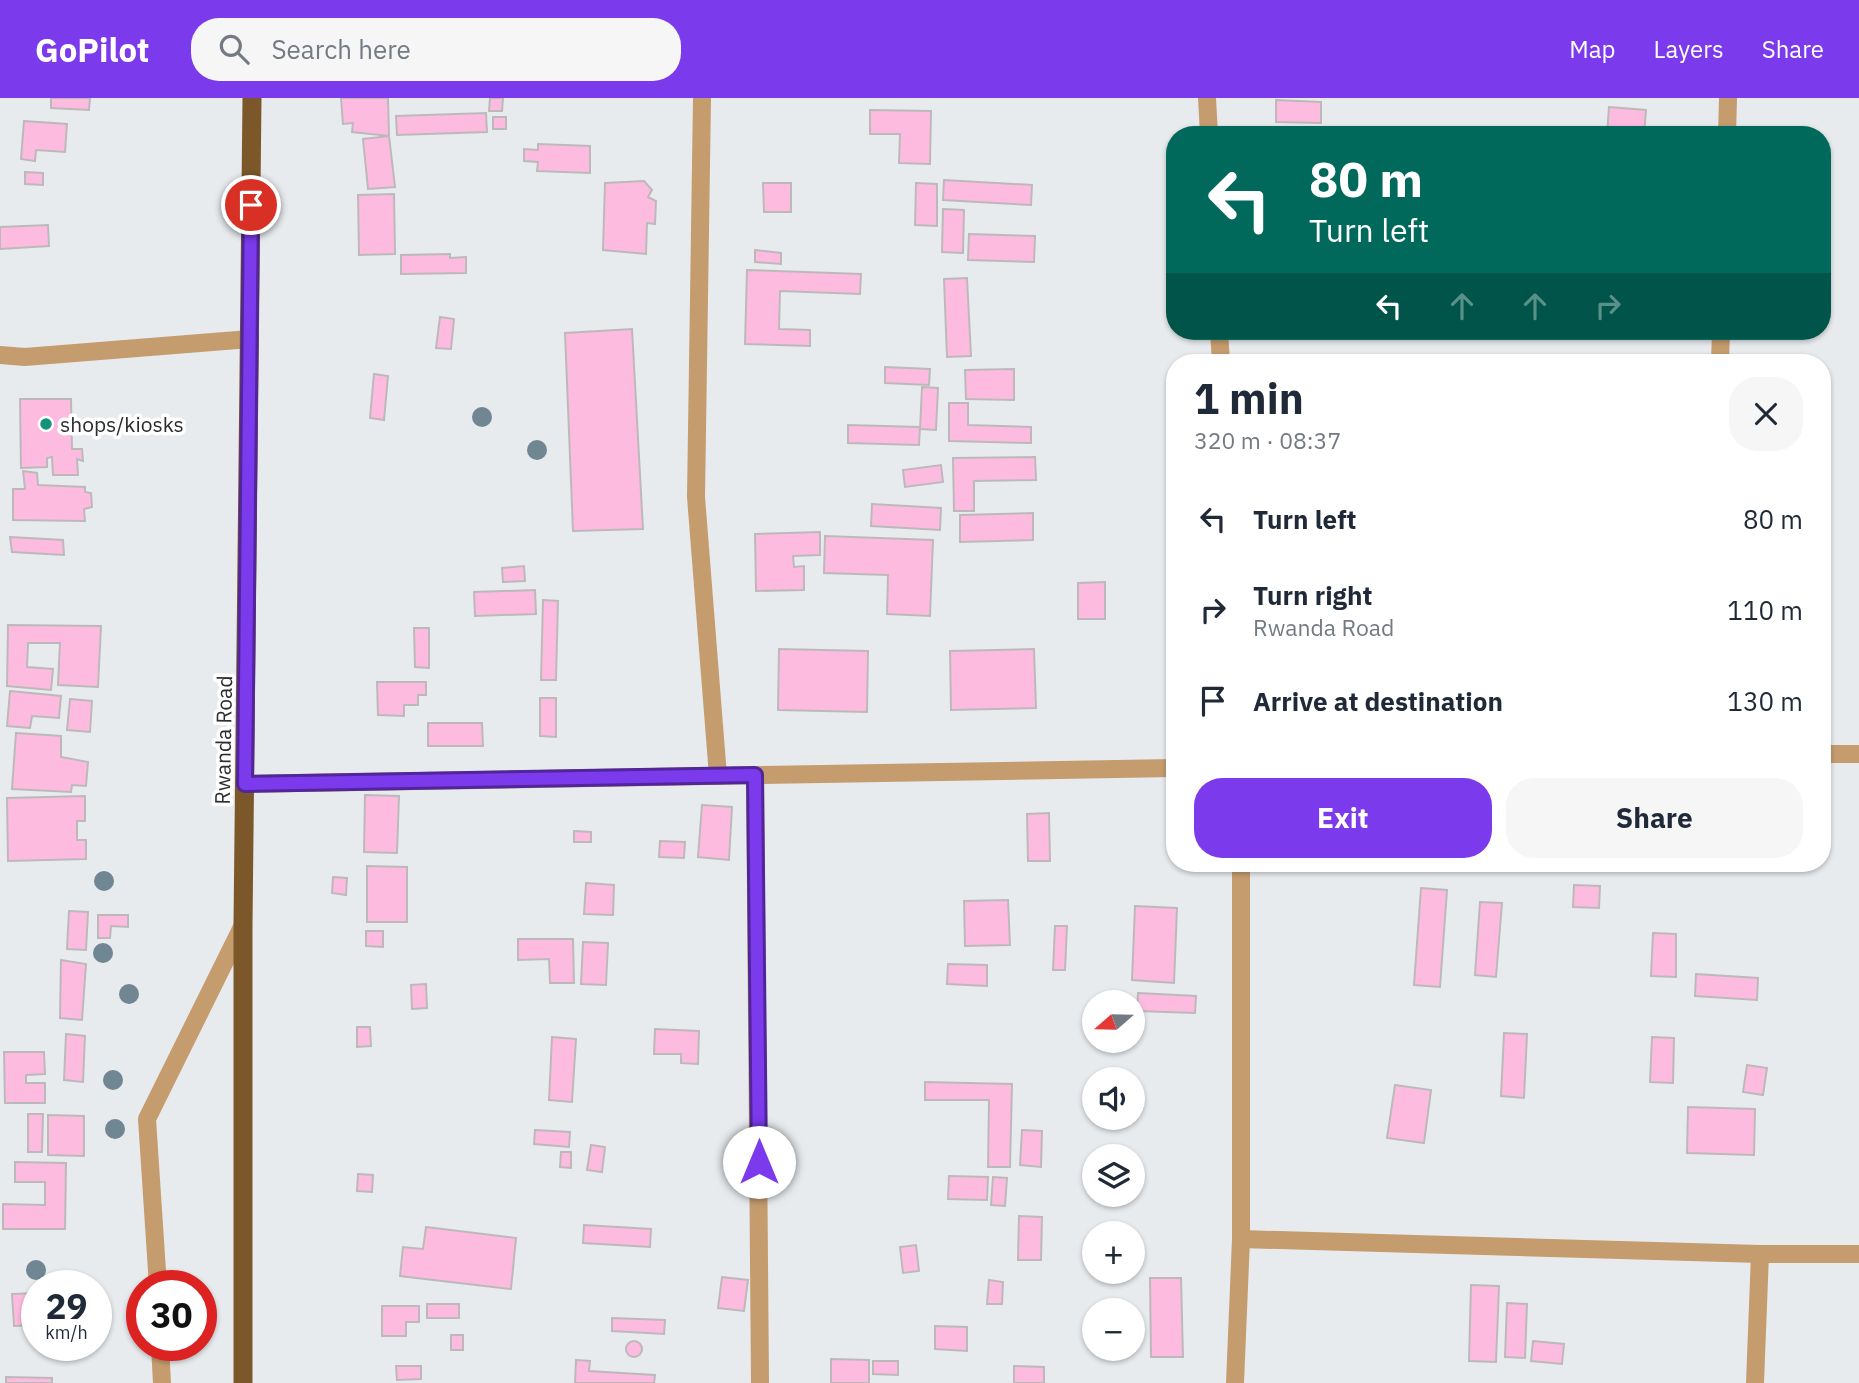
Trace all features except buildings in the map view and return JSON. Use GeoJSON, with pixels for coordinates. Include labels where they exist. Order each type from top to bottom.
{"type":"FeatureCollection","features":[{"type":"Feature","properties":{"kind":"highway","name":"Rwanda Road"},"geometry":{"type":"LineString","coordinates":[[243,1383],[243,925],[253,98]]}},
{"type":"Feature","properties":{"kind":"street"},"geometry":{"type":"LineString","coordinates":[[702,98],[696,497],[718,776]]}},
{"type":"Feature","properties":{"kind":"street"},"geometry":{"type":"LineString","coordinates":[[1207,98],[1209,126]]}},
{"type":"Feature","properties":{"kind":"street"},"geometry":{"type":"LineString","coordinates":[[1727,126],[1728,98]]}},
{"type":"Feature","properties":{"kind":"street"},"geometry":{"type":"LineString","coordinates":[[0,355],[25,357],[250,339]]}},
{"type":"Feature","properties":{"kind":"street"},"geometry":{"type":"LineString","coordinates":[[1831,754],[1859,754]]}},
{"type":"Feature","properties":{"kind":"street"},"geometry":{"type":"LineString","coordinates":[[245,784],[1166,768]]}},
{"type":"Feature","properties":{"kind":"street"},"geometry":{"type":"LineString","coordinates":[[755,775],[760,1383]]}},
{"type":"Feature","properties":{"kind":"street"},"geometry":{"type":"LineString","coordinates":[[1235,1383],[1241,1239],[1241,872]]}},
{"type":"Feature","properties":{"kind":"street"},"geometry":{"type":"LineString","coordinates":[[157,1270],[147,1119],[243,925]]}},
{"type":"Feature","properties":{"kind":"street"},"geometry":{"type":"LineString","coordinates":[[1241,1239],[1760,1254],[1859,1254]]}},
{"type":"Feature","properties":{"kind":"street"},"geometry":{"type":"LineString","coordinates":[[1755,1383],[1760,1254]]}},
{"type":"Feature","properties":{"kind":"street"},"geometry":{"type":"LineString","coordinates":[[161,1361],[162,1383]]}},
{"type":"Feature","properties":{"kind":"place","name":"shops/kiosks"},"geometry":{"type":"Point","coordinates":[46,424]}},
{"type":"Feature","properties":{"kind":"route"},"geometry":{"type":"LineString","coordinates":[[251,205],[245,784],[755,775],[759,1162]]}}]}
